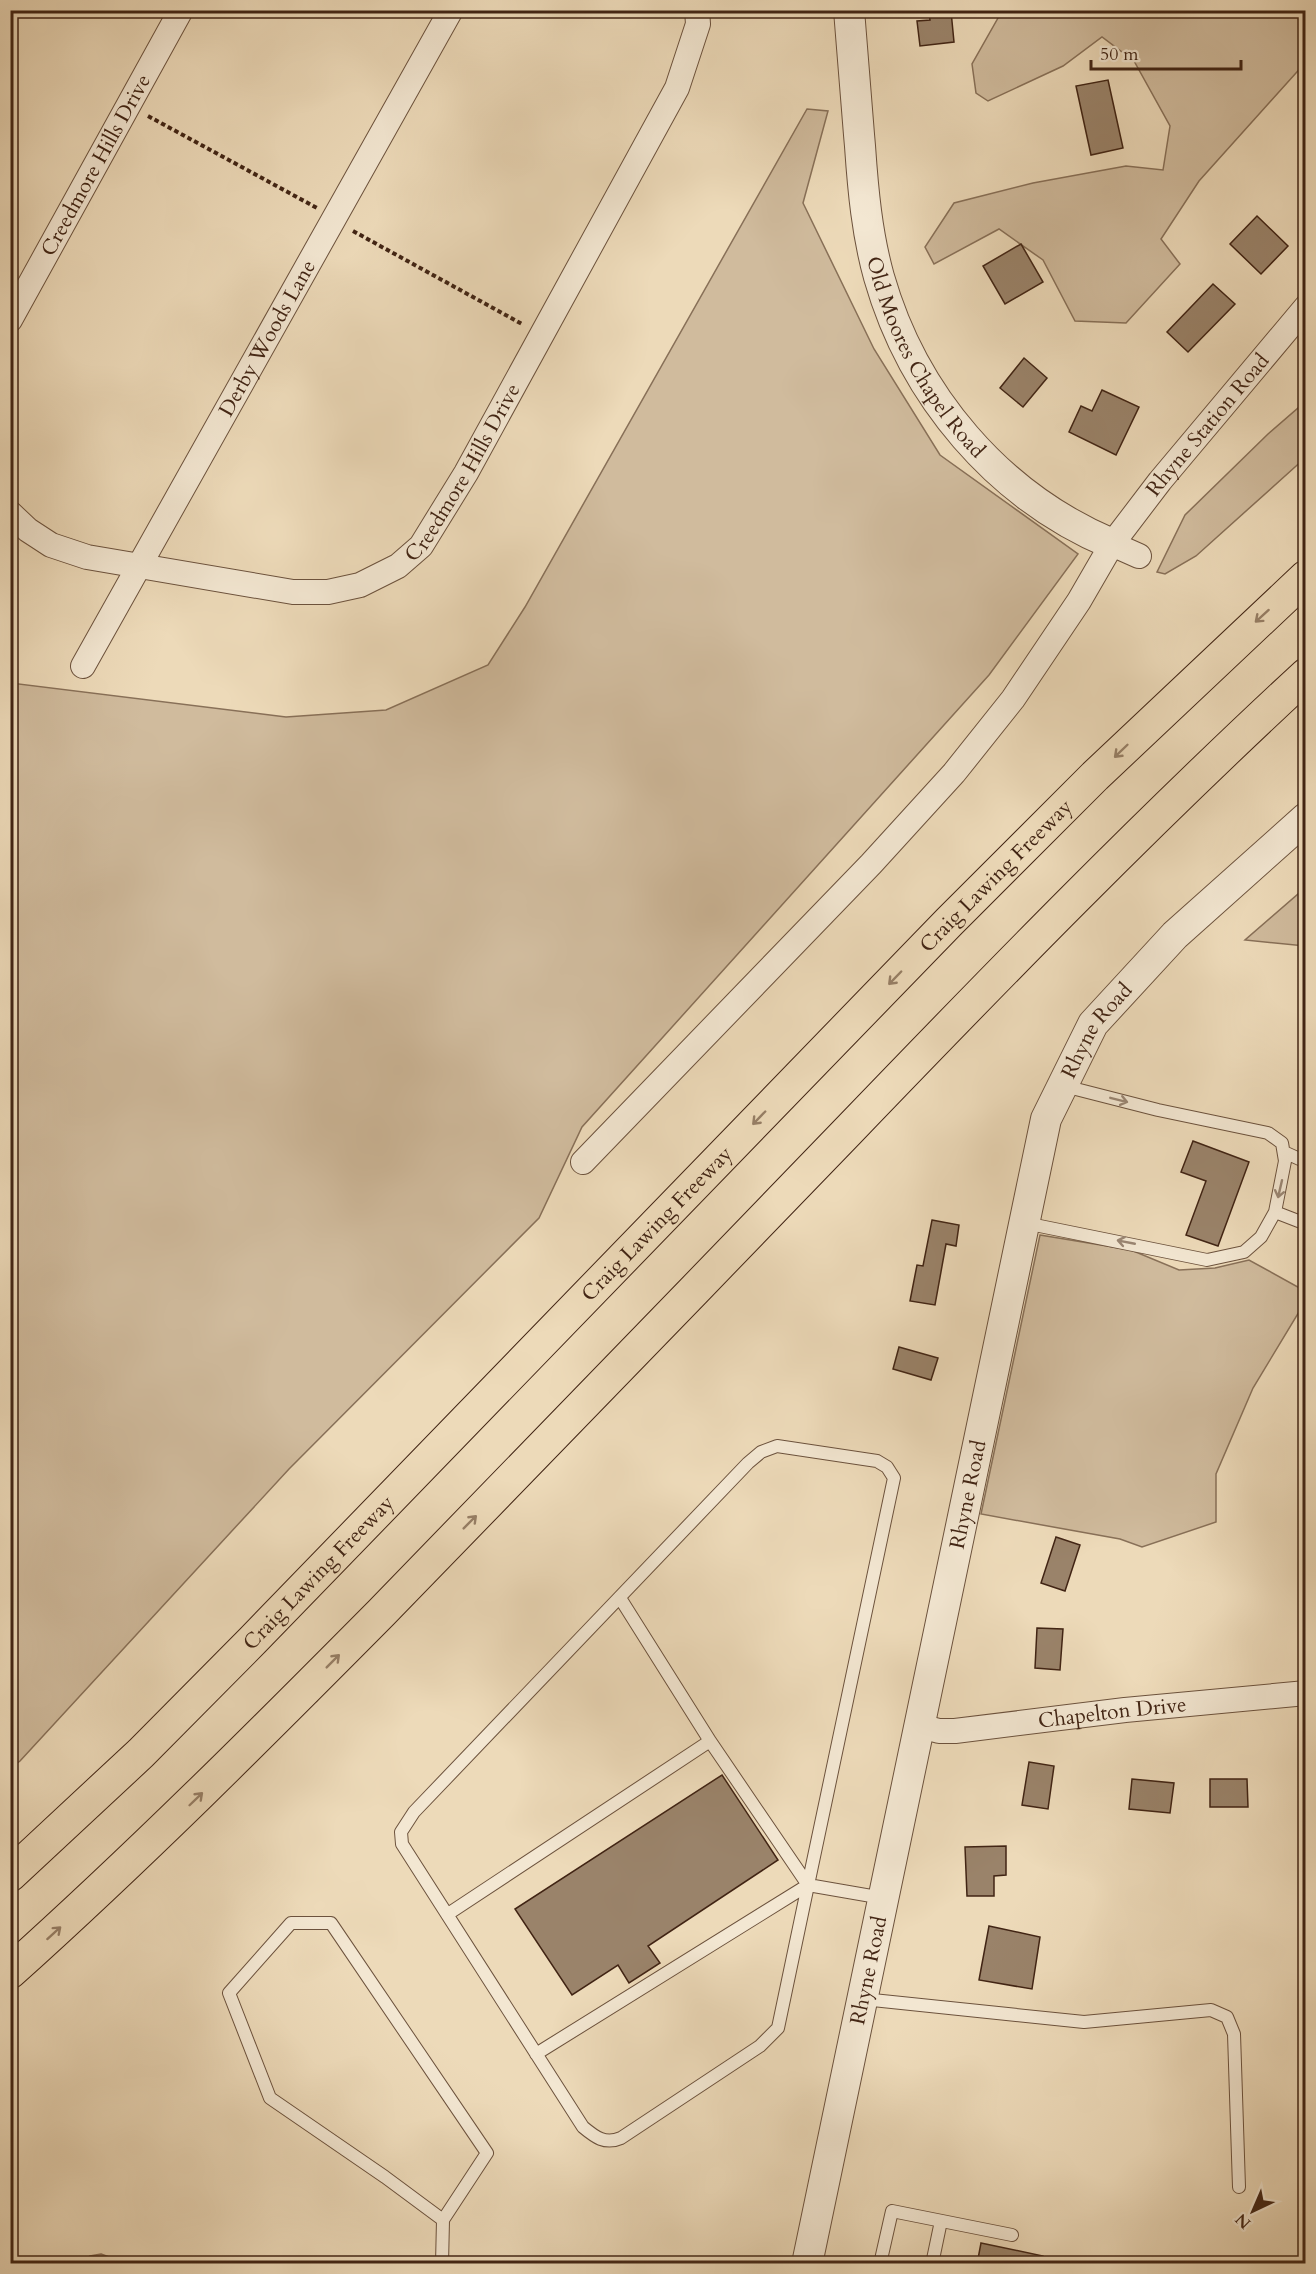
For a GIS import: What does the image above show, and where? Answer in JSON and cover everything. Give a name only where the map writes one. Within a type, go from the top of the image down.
[{"type":"highway","name":"Craig Lawing Freeway","points":[[10,1875],[141,1753],[253,1640],[949,922],[1095,776],[1305,576]]},
{"type":"highway","points":[[10,1972],[100,1891],[220,1776],[492,1500],[1008,965],[1158,815],[1305,675]]},
{"type":"street","name":"Creedmore Hills Drive","points":[[10,320],[180,10]]},
{"type":"street","name":"Derby Woods Lane","points":[[83,666],[142,565],[451,10]]},
{"type":"street","name":"Creedmore Hills Drive","points":[[10,513],[28,530],[51,545],[87,557],[293,592],[328,592],[360,585],[398,566],[421,546],[466,473],[677,88],[698,24],[697,10]]},
{"type":"street","name":"Old Moores Chapel Road","points":[[849,10],[869,233],[878,275],[891,314],[910,357],[949,418],[988,462],[1042,506],[1065,521],[1139,556]]},
{"type":"street","name":"Rhyne Station Road","points":[[583,1162],[871,864],[954,773],[1013,699],[1079,601],[1112,544],[1160,481],[1305,307]]},
{"type":"street","name":"Rhyne Road","points":[[807,2264],[1046,1119],[1093,1024],[1175,935],[1305,818]]},
{"type":"street","name":"Chapelton Drive","points":[[920,1726],[939,1731],[955,1731],[1125,1710],[1305,1693]]},
{"type":"lane","points":[[1025,1223],[1207,1260],[1244,1252],[1261,1237],[1275,1212],[1285,1161],[1282,1143],[1268,1133],[1158,1110],[1063,1086]]},
{"type":"lane","points":[[1284,1152],[1305,1162]]},
{"type":"lane","points":[[1275,1212],[1305,1224]]},
{"type":"lane","points":[[777,1446],[878,1461],[887,1467],[894,1478],[778,2028],[760,2046],[621,2138],[613,2141],[596,2139],[583,2127],[402,1844],[401,1832],[414,1812],[620,1598],[761,1452],[777,1446]]},
{"type":"lane","points":[[620,1598],[710,1741],[808,1885]]},
{"type":"lane","points":[[448,1914],[710,1741]]},
{"type":"lane","points":[[536,2054],[808,1885],[883,1898]]},
{"type":"lane","points":[[442,2264],[443,2220],[486,2153],[331,1923],[291,1923],[229,1993],[270,2098],[443,2220]]},
{"type":"lane","points":[[861,1999],[1084,2022],[1211,2010],[1227,2018],[1234,2034],[1239,2187]]},
{"type":"lane","points":[[880,2264],[892,2211],[1012,2235]]},
{"type":"lane","points":[[932,2264],[941,2221]]},
{"type":"path","points":[[148,116],[317,208]]},
{"type":"path","points":[[353,231],[522,324]]},
{"type":"shaded area","points":[[1002,11],[1305,11],[1305,63],[1199,181],[1161,239],[1180,264],[1126,323],[1075,321],[1043,260],[999,229],[934,264],[925,247],[954,203],[1033,183],[1126,166],[1163,170],[1170,126],[1134,61],[1102,37],[1063,66],[988,101],[976,93],[972,64]]},
{"type":"shaded area","points":[[807,109],[828,111],[803,203],[874,349],[940,455],[1078,554],[989,675],[582,1127],[539,1218],[289,1469],[20,1761],[11,1768],[11,683],[286,717],[386,710],[488,665],[525,607]]},
{"type":"shaded area","points":[[1305,402],[1305,458],[1196,556],[1165,574],[1157,572],[1185,515],[1268,434]]},
{"type":"shaded area","points":[[1305,888],[1305,946],[1245,940]]},
{"type":"shaded area","points":[[1040,1235],[1131,1250],[1179,1270],[1215,1268],[1249,1260],[1305,1291],[1305,1302],[1253,1388],[1216,1474],[1216,1522],[1142,1547],[1120,1539],[981,1514]]},
{"type":"shaded area","points":[[101,2254],[117,2263],[79,2263],[90,2256]]},
{"type":"building","points":[[951,11],[954,42],[920,46],[917,21],[930,20],[929,13]]},
{"type":"building","points":[[1108,80],[1123,148],[1091,155],[1076,86]]},
{"type":"building","points":[[1257,216],[1288,246],[1261,274],[1230,244]]},
{"type":"building","points":[[1021,244],[1043,282],[1005,304],[983,266]]},
{"type":"building","points":[[1213,284],[1235,304],[1188,352],[1167,332]]},
{"type":"building","points":[[1024,358],[1047,378],[1023,407],[1000,388]]},
{"type":"building","points":[[1102,390],[1139,407],[1116,455],[1069,432],[1081,406],[1092,411]]},
{"type":"building","points":[[1193,1141],[1249,1162],[1218,1246],[1186,1235],[1206,1181],[1181,1172]]},
{"type":"building","points":[[932,1220],[959,1225],[956,1246],[946,1244],[935,1305],[910,1301],[917,1265],[923,1266]]},
{"type":"building","points":[[899,1347],[938,1358],[931,1380],[893,1369]]},
{"type":"building","points":[[1056,1537],[1080,1545],[1065,1591],[1041,1583]]},
{"type":"building","points":[[1037,1628],[1063,1629],[1060,1670],[1035,1668]]},
{"type":"building","points":[[1029,1762],[1054,1766],[1048,1809],[1022,1805]]},
{"type":"building","points":[[722,1775],[778,1860],[648,1946],[660,1963],[629,1983],[618,1965],[572,1995],[515,1909]]},
{"type":"building","points":[[1132,1779],[1174,1783],[1170,1813],[1129,1809]]},
{"type":"building","points":[[1210,1779],[1247,1779],[1248,1807],[1210,1807]]},
{"type":"building","points":[[1006,1846],[1006,1875],[994,1876],[994,1896],[967,1896],[965,1847]]},
{"type":"building","points":[[989,1926],[1040,1937],[1032,1989],[979,1980]]},
{"type":"building","points":[[981,2243],[1043,2256],[1042,2264],[977,2264]]}]
